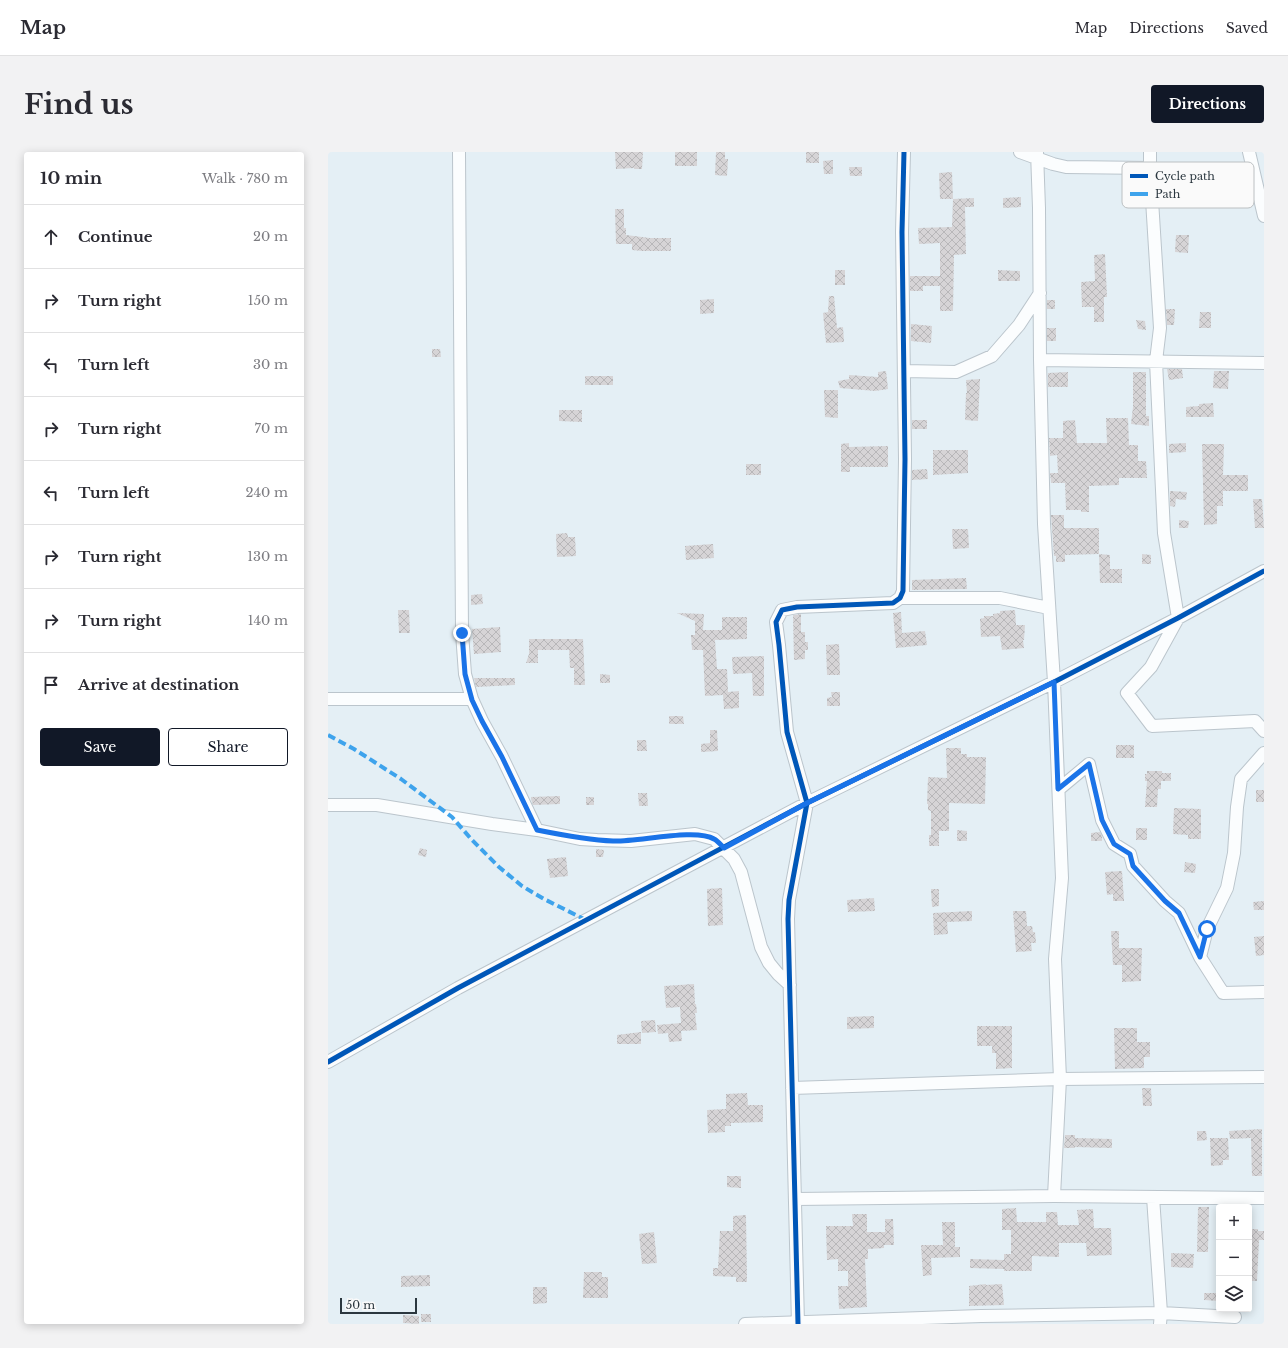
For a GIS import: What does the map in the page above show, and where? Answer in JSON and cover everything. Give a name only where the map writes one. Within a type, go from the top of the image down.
[{"type":"street","points":[[459,152],[462,633],[465,674],[472,700],[502,757],[537,830]]},
{"type":"street","points":[[798,1323],[789,900],[807,803],[787,732],[776,622],[782,610],[797,607],[893,603],[900,598],[903,591],[905,459],[902,232],[904,152]]},
{"type":"street","points":[[1020,152],[1037,155],[1053,164],[1066,167],[1122,168]]},
{"type":"street","points":[[1249,152],[1252,162]]},
{"type":"street","points":[[1037,155],[1044,524],[1054,682],[1062,878],[1055,959],[1060,1079],[1054,1196]]},
{"type":"street","points":[[1254,170],[1261,195],[1264,216]]},
{"type":"street","points":[[1152,208],[1160,328],[1156,361],[1164,533],[1178,618],[1151,667],[1127,693],[1152,726],[1255,721],[1264,731]]},
{"type":"street","points":[[904,371],[956,372],[992,356],[1019,325],[1040,293]]},
{"type":"street","points":[[1040,360],[1264,363]]},
{"type":"street","points":[[328,1062],[458,988],[807,803],[1054,682],[1178,618],[1264,571]]},
{"type":"street","points":[[900,598],[1000,598],[1049,608]]},
{"type":"street","points":[[328,699],[472,700]]},
{"type":"street","points":[[1200,957],[1207,929],[1227,888],[1234,853],[1237,806],[1241,779],[1264,753]]},
{"type":"street","points":[[1058,789],[1089,764],[1102,820],[1114,844],[1130,854],[1133,866],[1165,901],[1179,913],[1200,957],[1223,993],[1264,992]]},
{"type":"street","points":[[328,805],[376,805],[580,838],[631,841],[695,834],[714,839],[734,859],[741,872],[761,947],[769,963],[790,985]]},
{"type":"street","points":[[792,1088],[1060,1079],[1264,1077]]},
{"type":"street","points":[[795,1199],[1054,1196],[1153,1197],[1230,1202],[1264,1198]]},
{"type":"street","points":[[1153,1197],[1161,1318]]},
{"type":"street","points":[[745,1324],[981,1316],[1161,1318],[1235,1316]]},
{"type":"building","points":[[615,152],[643,152],[642,169],[616,169]]},
{"type":"building","points":[[675,152],[697,152],[697,166],[675,166]]},
{"type":"building","points":[[716,152],[725,152],[725,159],[728,159],[727,176],[715,175]]},
{"type":"building","points":[[806,152],[819,152],[819,163],[806,163]]},
{"type":"building","points":[[833,160],[833,174],[824,174],[823,161]]},
{"type":"building","points":[[849,167],[862,167],[862,176],[850,176]]},
{"type":"building","points":[[952,172],[953,199],[940,199],[939,173]]},
{"type":"building","points":[[1021,197],[1021,207],[1003,208],[1003,198]]},
{"type":"building","points":[[974,198],[974,207],[965,207],[966,254],[954,255],[953,311],[940,311],[940,286],[923,286],[923,291],[910,291],[910,276],[940,276],[940,243],[919,244],[918,228],[952,227],[953,199]]},
{"type":"building","points":[[615,209],[624,209],[624,228],[626,228],[626,235],[650,238],[671,238],[671,251],[632,250],[632,244],[616,244]]},
{"type":"building","points":[[1176,235],[1189,235],[1188,253],[1175,252]]},
{"type":"building","points":[[1105,254],[1107,297],[1104,297],[1104,322],[1094,322],[1094,307],[1082,307],[1081,282],[1095,281],[1094,255]]},
{"type":"building","points":[[835,270],[845,270],[845,285],[835,285]]},
{"type":"building","points":[[998,270],[1020,271],[1020,281],[998,281]]},
{"type":"building","points":[[829,296],[834,296],[837,328],[843,327],[844,342],[826,343],[823,313],[828,312]]},
{"type":"building","points":[[714,299],[714,313],[700,314],[700,300]]},
{"type":"building","points":[[1047,300],[1055,300],[1055,309],[1047,309]]},
{"type":"building","points":[[1166,309],[1175,309],[1174,325],[1167,325]]},
{"type":"building","points":[[1200,312],[1211,312],[1211,328],[1199,328]]},
{"type":"building","points":[[1136,320],[1145,321],[1146,330],[1138,329]]},
{"type":"building","points":[[911,324],[932,326],[931,343],[911,341]]},
{"type":"building","points":[[1047,328],[1056,328],[1056,341],[1047,341]]},
{"type":"building","points":[[432,349],[440,349],[441,357],[432,357]]},
{"type":"building","points":[[1167,369],[1182,369],[1183,378],[1169,380]]},
{"type":"building","points":[[886,371],[888,389],[875,391],[840,388],[838,381],[849,379],[849,375],[878,377],[878,372]]},
{"type":"building","points":[[1214,371],[1229,371],[1228,389],[1213,388]]},
{"type":"building","points":[[1068,372],[1068,387],[1048,387],[1048,373]]},
{"type":"building","points":[[1133,372],[1146,372],[1146,416],[1149,416],[1149,426],[1131,424],[1133,407]]},
{"type":"building","points":[[585,376],[613,376],[613,385],[585,385]]},
{"type":"building","points":[[980,379],[978,421],[965,420],[967,393],[966,380]]},
{"type":"building","points":[[824,390],[838,390],[838,418],[825,417]]},
{"type":"building","points":[[1213,403],[1214,417],[1186,417],[1186,407]]},
{"type":"building","points":[[559,410],[582,410],[582,422],[559,421]]},
{"type":"building","points":[[1106,418],[1128,418],[1129,445],[1138,445],[1138,461],[1146,461],[1147,478],[1119,478],[1119,485],[1089,486],[1089,512],[1081,512],[1081,510],[1066,510],[1065,483],[1051,483],[1050,473],[1058,473],[1057,455],[1050,456],[1049,438],[1063,438],[1063,421],[1075,420],[1077,443],[1107,443]]},
{"type":"building","points":[[912,420],[927,420],[927,429],[912,429]]},
{"type":"building","points":[[849,443],[849,447],[888,446],[888,467],[850,467],[850,472],[841,472],[841,444]]},
{"type":"building","points":[[1186,443],[1186,452],[1169,453],[1169,444]]},
{"type":"building","points":[[1202,444],[1224,444],[1223,475],[1248,475],[1248,491],[1223,491],[1223,506],[1217,506],[1217,524],[1204,525]]},
{"type":"building","points":[[933,450],[968,450],[968,473],[933,475]]},
{"type":"building","points":[[746,464],[761,464],[761,475],[746,475]]},
{"type":"building","points":[[927,469],[928,479],[912,480],[912,470]]},
{"type":"building","points":[[1170,491],[1187,492],[1186,500],[1176,499],[1175,507],[1170,506]]},
{"type":"building","points":[[1253,499],[1262,499],[1264,528],[1255,528]]},
{"type":"building","points":[[1051,515],[1064,515],[1064,528],[1099,528],[1099,554],[1065,555],[1065,562],[1056,562],[1056,556],[1054,556]]},
{"type":"building","points":[[1179,520],[1189,521],[1188,528],[1179,528]]},
{"type":"building","points":[[952,529],[968,529],[969,548],[953,549]]},
{"type":"building","points":[[567,533],[568,537],[575,537],[576,556],[557,557],[556,534]]},
{"type":"building","points":[[713,544],[714,558],[686,560],[685,546]]},
{"type":"building","points":[[1099,554],[1110,555],[1110,569],[1122,569],[1122,583],[1100,583]]},
{"type":"building","points":[[1142,554],[1151,555],[1151,564],[1142,564]]},
{"type":"building","points":[[966,578],[967,589],[912,590],[912,580]]},
{"type":"building","points":[[482,594],[483,604],[471,605],[471,595]]},
{"type":"building","points":[[398,610],[409,610],[410,633],[399,633]]},
{"type":"building","points":[[1015,610],[1016,625],[1025,625],[1023,640],[1024,648],[1002,650],[1000,636],[981,637],[980,619],[984,618],[984,616],[993,616],[993,614],[1000,613],[1000,611]]},
{"type":"building","points":[[901,612],[902,633],[925,631],[927,645],[896,648],[893,613]]},
{"type":"building","points":[[677,613],[704,614],[703,630],[722,630],[722,617],[747,617],[747,639],[715,640],[717,669],[727,669],[728,692],[739,691],[739,708],[724,709],[723,695],[705,696],[703,650],[692,650],[691,635],[695,635],[695,621]]},
{"type":"building","points":[[801,614],[801,632],[805,632],[805,642],[808,642],[808,650],[805,650],[805,659],[794,660],[793,615]]},
{"type":"building","points":[[500,627],[501,652],[474,654],[472,629]]},
{"type":"building","points":[[529,639],[583,639],[585,685],[574,685],[574,668],[570,668],[569,650],[538,650],[538,663],[526,663],[529,654]]},
{"type":"building","points":[[839,644],[840,675],[827,675],[826,645]]},
{"type":"building","points":[[764,656],[764,696],[753,696],[752,673],[733,674],[732,657]]},
{"type":"building","points":[[600,674],[610,675],[610,683],[600,683]]},
{"type":"building","points":[[474,678],[515,678],[515,685],[476,687]]},
{"type":"building","points":[[831,692],[840,692],[840,706],[827,706],[827,698],[832,697]]},
{"type":"building","points":[[669,716],[683,716],[684,724],[669,724]]},
{"type":"building","points":[[710,730],[717,730],[718,751],[701,752],[701,744],[710,743]]},
{"type":"building","points":[[637,740],[646,740],[647,751],[637,751]]},
{"type":"building","points":[[1116,745],[1134,745],[1134,758],[1116,758]]},
{"type":"building","points":[[946,748],[961,748],[961,754],[967,754],[967,757],[986,757],[985,804],[949,803],[949,831],[939,831],[939,846],[929,846],[929,835],[931,835],[931,811],[928,810],[927,804],[928,777],[947,778]]},
{"type":"building","points":[[1147,771],[1162,771],[1162,773],[1171,773],[1171,781],[1161,781],[1161,789],[1158,789],[1157,807],[1145,807],[1147,781],[1145,781],[1145,774],[1147,774]]},
{"type":"building","points":[[1256,790],[1264,790],[1264,802],[1256,802]]},
{"type":"building","points":[[638,793],[647,793],[648,806],[639,806]]},
{"type":"building","points":[[560,796],[560,804],[533,805],[531,799],[531,797]]},
{"type":"building","points":[[586,797],[594,797],[594,805],[586,805]]},
{"type":"building","points":[[1174,808],[1201,809],[1201,839],[1188,839],[1188,835],[1173,834]]},
{"type":"building","points":[[1136,828],[1147,828],[1147,840],[1136,840]]},
{"type":"building","points":[[957,830],[967,831],[967,841],[957,841]]},
{"type":"building","points":[[1100,832],[1102,841],[1091,841],[1091,833]]},
{"type":"building","points":[[420,848],[427,850],[426,857],[418,855]]},
{"type":"building","points":[[596,849],[604,850],[603,857],[596,857]]},
{"type":"building","points":[[566,857],[568,876],[550,878],[547,859]]},
{"type":"building","points":[[1185,862],[1196,864],[1195,873],[1184,872]]},
{"type":"building","points":[[1122,871],[1124,901],[1113,901],[1113,894],[1107,895],[1105,872]]},
{"type":"building","points":[[722,888],[723,925],[708,926],[707,889]]},
{"type":"building","points":[[931,889],[939,889],[939,906],[932,907]]},
{"type":"building","points":[[874,898],[875,911],[848,912],[847,900]]},
{"type":"building","points":[[1264,901],[1264,910],[1254,910],[1253,902]]},
{"type":"building","points":[[972,911],[972,921],[947,922],[948,934],[934,935],[933,913]]},
{"type":"building","points":[[1013,911],[1026,911],[1027,926],[1032,926],[1033,932],[1035,932],[1036,943],[1031,943],[1032,951],[1016,952]]},
{"type":"building","points":[[1111,931],[1119,931],[1119,948],[1142,948],[1141,981],[1122,982],[1122,965],[1113,965]]},
{"type":"building","points":[[1264,936],[1264,955],[1256,956],[1254,937]]},
{"type":"building","points":[[694,984],[697,1030],[681,1031],[682,1041],[669,1042],[668,1033],[658,1034],[657,1025],[681,1023],[680,1007],[666,1008],[664,986]]},
{"type":"building","points":[[874,1016],[874,1028],[847,1029],[847,1017]]},
{"type":"building","points":[[655,1020],[656,1032],[642,1033],[641,1021]]},
{"type":"building","points":[[977,1026],[1012,1026],[1012,1068],[996,1069],[996,1053],[992,1053],[992,1046],[977,1046]]},
{"type":"building","points":[[1114,1028],[1137,1028],[1137,1042],[1150,1042],[1150,1057],[1144,1057],[1144,1068],[1115,1069]]},
{"type":"building","points":[[641,1032],[641,1044],[617,1044],[617,1035]]},
{"type":"building","points":[[1142,1088],[1151,1088],[1152,1106],[1143,1106]]},
{"type":"building","points":[[747,1093],[748,1105],[763,1105],[763,1122],[731,1123],[731,1126],[725,1126],[725,1132],[708,1133],[707,1110],[726,1109],[726,1094]]},
{"type":"building","points":[[1262,1129],[1262,1176],[1252,1176],[1251,1138],[1230,1139],[1229,1131]]},
{"type":"building","points":[[1197,1131],[1206,1131],[1207,1140],[1197,1141]]},
{"type":"building","points":[[1065,1135],[1075,1135],[1075,1138],[1112,1139],[1112,1148],[1064,1148]]},
{"type":"building","points":[[1210,1138],[1228,1138],[1229,1160],[1223,1160],[1223,1165],[1211,1166]]},
{"type":"building","points":[[727,1176],[741,1176],[741,1188],[727,1187]]},
{"type":"building","points":[[1198,1207],[1209,1207],[1208,1252],[1197,1252]]},
{"type":"building","points":[[1016,1208],[1017,1222],[1046,1222],[1046,1212],[1057,1212],[1058,1225],[1079,1225],[1077,1210],[1093,1209],[1094,1228],[1111,1228],[1112,1255],[1087,1256],[1086,1243],[1059,1243],[1059,1257],[1032,1256],[1032,1271],[1004,1271],[1004,1269],[970,1268],[970,1259],[1004,1260],[1004,1254],[1011,1254],[1011,1230],[1002,1230],[1002,1209]]},
{"type":"building","points":[[852,1214],[867,1214],[867,1232],[885,1232],[885,1219],[893,1219],[894,1245],[884,1245],[884,1248],[868,1249],[868,1259],[865,1259],[867,1307],[839,1309],[838,1286],[848,1286],[848,1271],[838,1271],[838,1259],[827,1260],[826,1226],[853,1226]]},
{"type":"building","points":[[746,1215],[747,1282],[736,1282],[736,1277],[713,1276],[713,1268],[718,1268],[720,1231],[733,1231],[733,1216]]},
{"type":"building","points":[[942,1222],[955,1222],[955,1247],[960,1247],[960,1257],[931,1258],[932,1275],[923,1276],[921,1245],[943,1245]]},
{"type":"building","points":[[1252,1229],[1264,1231],[1264,1240],[1259,1240],[1257,1281],[1252,1281]]},
{"type":"building","points":[[654,1232],[657,1263],[642,1264],[639,1234]]},
{"type":"building","points":[[1171,1253],[1194,1254],[1193,1268],[1171,1267]]},
{"type":"building","points":[[584,1272],[602,1272],[602,1277],[608,1277],[608,1298],[583,1298]]},
{"type":"building","points":[[430,1275],[430,1286],[401,1287],[401,1276]]},
{"type":"building","points":[[1002,1284],[1004,1305],[969,1306],[969,1286]]},
{"type":"building","points":[[533,1287],[547,1287],[547,1303],[533,1304]]},
{"type":"building","points":[[1204,1293],[1216,1293],[1216,1301],[1204,1300]]},
{"type":"building","points":[[421,1314],[431,1314],[431,1322],[421,1322]]},
{"type":"building","points":[[403,1315],[419,1316],[419,1324],[403,1323]]},
{"type":"marked path","points":[[328,735],[354,749],[401,779],[452,817],[499,867],[522,886],[586,920]]},
{"type":"cycle path","points":[[798,1324],[788,919],[789,900],[807,803],[787,732],[776,622],[782,610],[797,607],[893,603],[900,598],[903,591],[905,459],[902,232],[904,152]]},
{"type":"cycle path","points":[[328,1062],[458,988],[807,803],[1054,682],[1178,618],[1264,571]]},
{"type":"route","points":[[462,633],[465,674],[472,700],[502,757],[537,830],[596,840],[631,841],[695,834],[714,839],[724,848],[807,803],[1054,682],[1058,789],[1089,764],[1102,820],[1114,844],[1130,854],[1133,866],[1165,901],[1179,913],[1200,957],[1207,929]]}]
